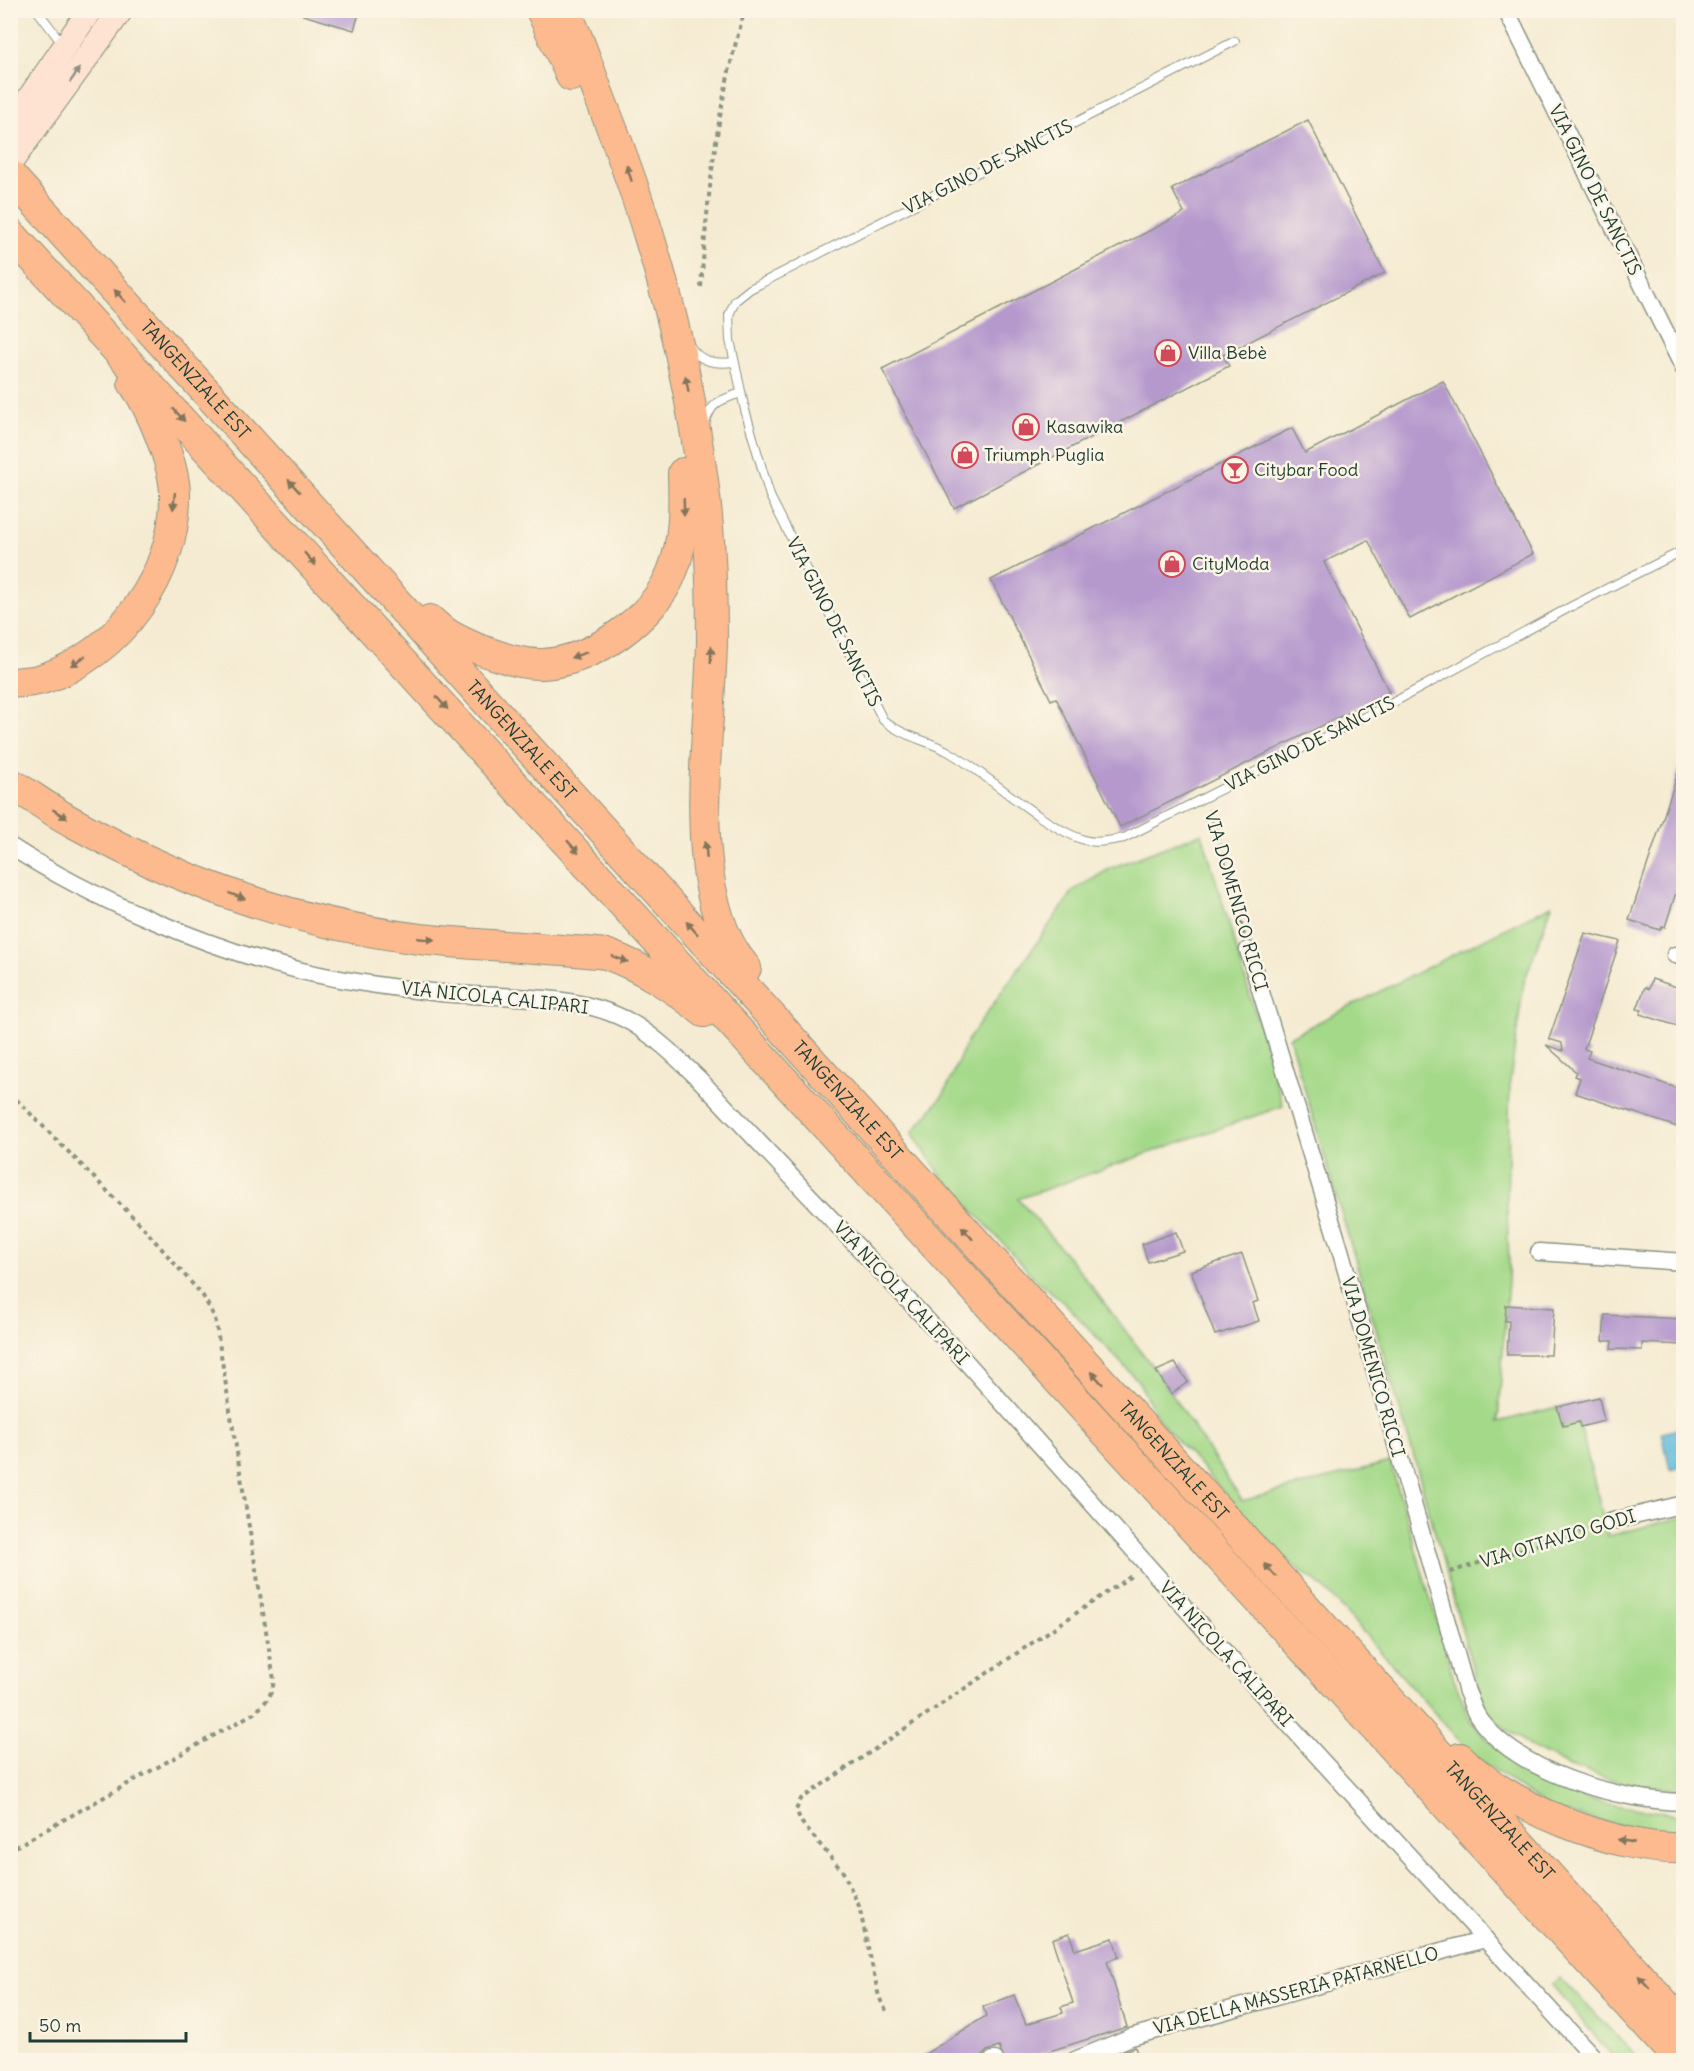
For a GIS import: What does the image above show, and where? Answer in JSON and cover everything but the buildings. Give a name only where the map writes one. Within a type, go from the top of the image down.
[{"type":"highway","points":[[340,537],[369,554],[435,625],[464,643],[507,659],[543,664],[577,657],[611,642],[646,611],[672,573],[685,525],[683,469],[660,348],[626,225],[580,94],[541,10]]},
{"type":"highway","points":[[565,10],[623,155],[662,280],[687,384],[704,483],[712,639],[705,846],[717,914],[727,939],[742,964],[880,1123],[885,1143]]},
{"type":"highway","name":"TANGENZIALE EST","points":[[10,175],[340,537],[1683,2025]]},
{"type":"highway","name":"TANGENZIALE EST","points":[[10,233],[1679,2061]]},
{"type":"highway","points":[[10,247],[143,396],[160,433],[175,492],[169,544],[150,587],[119,633],[73,665],[42,680],[10,683]]},
{"type":"highway","points":[[10,783],[76,824],[106,839],[179,874],[259,904],[350,927],[397,935],[606,954],[632,964],[665,981],[717,1023],[841,1154],[869,1172]]},
{"type":"highway","points":[[1309,1613],[1338,1628],[1469,1768],[1496,1785],[1535,1809],[1583,1829],[1642,1845],[1683,1848]]},
{"type":"main road","points":[[10,163],[64,46],[90,10]]},
{"type":"main road","points":[[10,126],[33,114],[121,10]]},
{"type":"street","name":"VIA GINO DE SANCTIS","points":[[1506,10],[1679,346],[1683,369]]},
{"type":"street","name":"VIA NICOLA CALIPARI","points":[[10,846],[77,884],[150,919],[300,970],[387,986],[569,1003],[603,1011],[631,1022],[663,1044],[706,1086],[959,1354],[1596,2061]]},
{"type":"street","name":"VIA DOMENICO RICCI","points":[[1248,950],[1339,1246],[1467,1692],[1478,1717],[1504,1743],[1537,1764],[1572,1780],[1616,1794],[1683,1802]]},
{"type":"street","points":[[1539,1252],[1683,1262]]},
{"type":"street","name":"VIA OTTAVIO GODI","points":[[1609,1522],[1683,1504]]},
{"type":"street","name":"VIA DELLA MASSERIA PATARNELLO","points":[[1075,2061],[1131,2037],[1485,1939]]},
{"type":"lane","points":[[37,10],[64,46]]},
{"type":"lane","name":"VIA GINO DE SANCTIS","points":[[1235,41],[750,289],[735,301],[729,315],[730,340],[741,393],[770,496],[883,720],[903,735],[946,750],[1061,829],[1086,841],[1106,842],[1124,838],[1394,702],[1574,605],[1683,550]]},
{"type":"lane","points":[[662,280],[675,295],[687,341],[694,352],[706,361],[718,364],[734,362]]},
{"type":"lane","points":[[704,483],[709,469],[705,439],[710,408],[725,398],[741,393]]},
{"type":"path","points":[[701,287],[709,179],[717,123],[745,10]]},
{"type":"path","name":"VIA DOMENICO RICCI","points":[[1206,797],[1248,950]]},
{"type":"path","points":[[10,1093],[140,1224],[203,1296],[215,1318],[274,1680],[272,1691],[265,1704],[254,1713],[10,1850]]},
{"type":"path","name":"VIA OTTAVIO GODI","points":[[1434,1577],[1609,1522]]},
{"type":"path","points":[[886,2011],[879,1996],[859,1906],[843,1872],[802,1823],[795,1810],[801,1799],[1147,1565]]},
{"type":"green space","points":[[1202,833],[1283,1106],[1018,1199],[1076,1266],[1156,1371],[1242,1501],[1390,1462],[1453,1676],[1470,1719],[1484,1736],[1517,1765],[1553,1787],[1603,1803],[1683,1816],[1683,1835],[1668,1836],[1552,1810],[1470,1753],[1326,1590],[1278,1553],[1159,1420],[1138,1381],[1064,1302],[1036,1280],[940,1174],[912,1133],[944,1094],[967,1041],[1074,890],[1111,868]]},
{"type":"green space","points":[[1552,905],[1524,982],[1510,1080],[1507,1206],[1509,1265],[1498,1422],[1557,1407],[1563,1426],[1579,1422],[1608,1536],[1683,1517],[1683,1790],[1622,1783],[1569,1766],[1530,1746],[1492,1719],[1482,1702],[1414,1457],[1289,1037]]},
{"type":"green space","points":[[1560,1978],[1640,2060],[1615,2060],[1552,1985]]},
{"type":"water","points":[[1682,1428],[1683,1467],[1670,1470],[1662,1433]]},
{"type":"place","name":"Villa Bebè","points":[[1168,353]]},
{"type":"place","name":"Kasawika","points":[[1026,427]]},
{"type":"place","name":"Triumph Puglia","points":[[965,455]]},
{"type":"place","name":"Citybar Food","points":[[1235,470]]},
{"type":"place","name":"CityModa","points":[[1172,564]]}]
